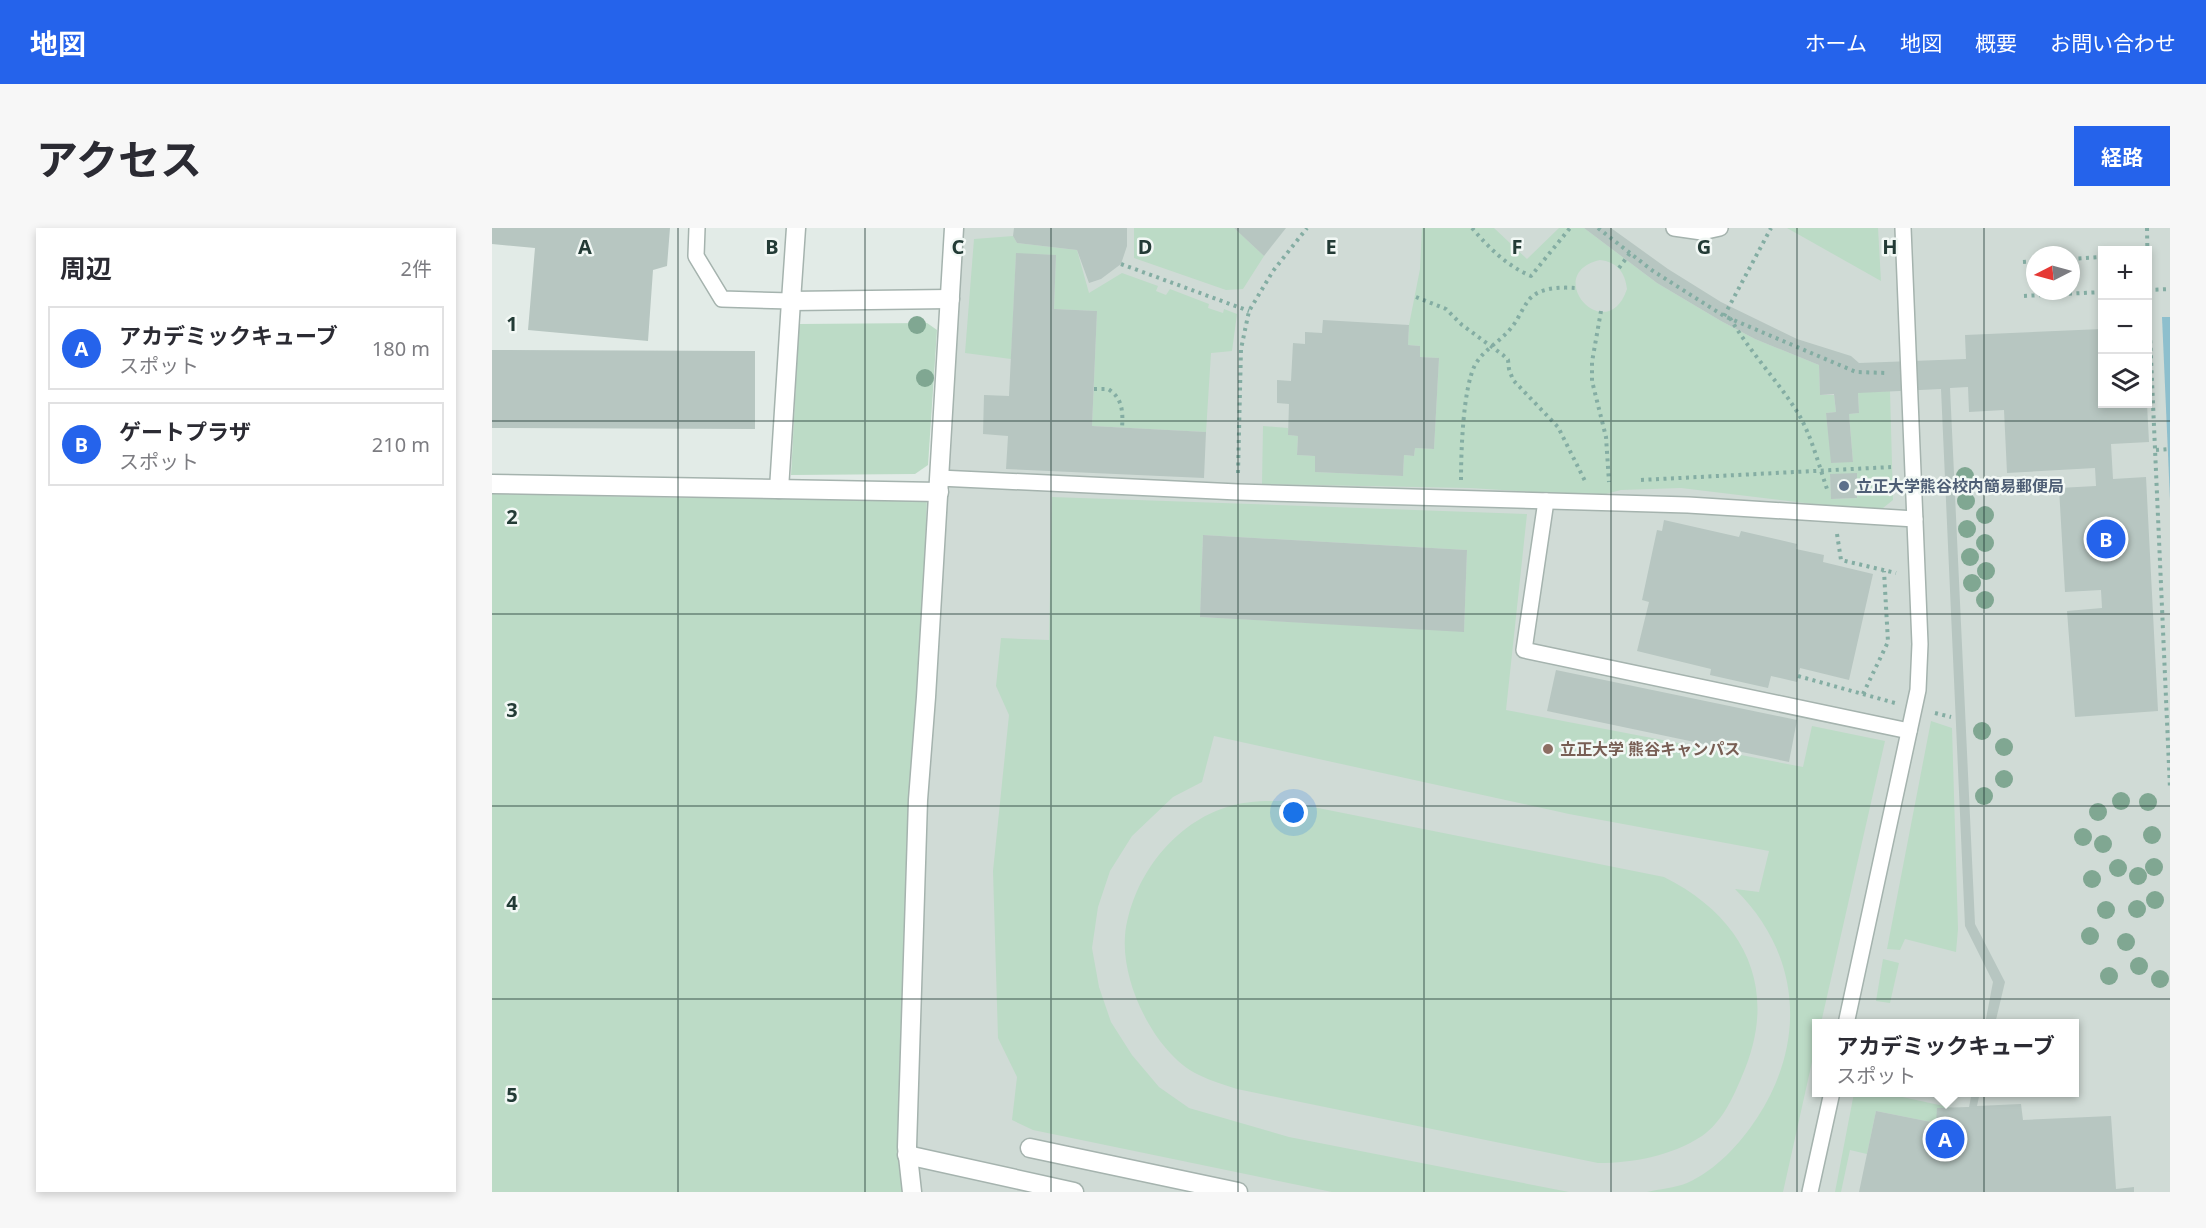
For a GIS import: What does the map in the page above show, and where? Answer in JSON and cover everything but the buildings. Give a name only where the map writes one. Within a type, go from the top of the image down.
[{"type":"street","points":[[779,489],[796,228]]},
{"type":"street","points":[[912,1192],[907,1155],[918,800],[954,228]]},
{"type":"street","points":[[791,301],[950,299]]},
{"type":"street","points":[[492,484],[779,489],[939,485]]},
{"type":"street","points":[[1030,1149],[1238,1192]]},
{"type":"street","points":[[907,1155],[963,1173],[1028,1187],[1074,1192]]},
{"type":"lane","points":[[697,228],[696,256],[722,299],[791,301]]},
{"type":"lane","points":[[1674,228],[1702,232],[1720,228]]},
{"type":"lane","points":[[1847,1019],[1918,690],[1920,644],[1904,228]]},
{"type":"lane","points":[[939,485],[1689,505],[1916,519]]},
{"type":"lane","points":[[1546,501],[1524,650],[1909,731]]},
{"type":"lane","points":[[1810,1192],[1831,1097]]},
{"type":"path","points":[[1238,492],[1241,349],[1249,311],[1273,271],[1307,228]]},
{"type":"path","points":[[1472,228],[1491,250],[1531,276],[1570,228]]},
{"type":"path","points":[[1598,228],[1653,271],[1724,316],[1856,372],[1909,373]]},
{"type":"path","points":[[1724,316],[1771,228]]},
{"type":"path","points":[[2147,228],[2148,246]]},
{"type":"path","points":[[1618,268],[1630,253]]},
{"type":"path","points":[[2080,258],[2098,257]]},
{"type":"path","points":[[1121,264],[1249,311]]},
{"type":"path","points":[[1461,498],[1467,394],[1475,365],[1491,346],[1511,329],[1529,300],[1538,293],[1562,287],[1576,288]]},
{"type":"path","points":[[2152,290],[2170,289]]},
{"type":"path","points":[[2024,296],[2098,292]]},
{"type":"path","points":[[1416,297],[1446,309],[1508,360],[1514,380],[1558,427],[1582,475],[1591,502]]},
{"type":"path","points":[[2148,300],[2170,789]]},
{"type":"path","points":[[1601,311],[1592,362],[1592,381],[1606,437],[1609,487],[1618,484]]},
{"type":"path","points":[[1730,318],[1745,343],[1799,415],[1821,471]]},
{"type":"path","points":[[1094,389],[1108,389],[1119,399],[1122,407],[1122,428]]},
{"type":"path","points":[[2156,450],[2170,449]]},
{"type":"path","points":[[1636,481],[1913,467]]},
{"type":"path","points":[[1863,694],[1888,642],[1884,571]]},
{"type":"path","points":[[1798,676],[1951,717]]},
{"type":"shaded area","name":"立正大学 熊谷キャンパス","points":[[963,228],[2170,228],[2170,1192],[916,1192],[911,1147],[931,697]]},
{"type":"green space","points":[[1134,228],[1234,228],[1264,256],[1243,289],[1226,290],[1134,258]]},
{"type":"green space","points":[[1422,228],[1494,228],[1527,259],[1559,228],[1584,228],[1657,283],[1721,321],[1755,339],[1819,365],[1820,395],[1834,395],[1836,412],[1826,413],[1832,463],[1853,461],[1849,414],[1859,413],[1858,392],[1890,391],[1893,500],[1878,512],[1681,488],[1621,490],[1598,496],[1470,488],[1262,484],[1263,426],[1288,428],[1288,435],[1298,436],[1297,455],[1315,456],[1315,472],[1403,476],[1404,455],[1414,456],[1415,448],[1434,449],[1439,358],[1420,357],[1420,346],[1408,345],[1409,325],[1420,269]],"holes":[[[1600,260],[1611,263],[1619,269],[1627,289],[1618,306],[1606,312],[1594,310],[1584,302],[1577,291],[1576,279],[1583,268]],[[1856,474],[1857,498],[1831,499],[1830,475]]]},
{"type":"green space","points":[[1787,228],[1878,228],[1881,281]]},
{"type":"green space","points":[[1013,236],[1017,243],[1077,250],[1089,293],[1122,273],[1158,286],[1156,291],[1166,295],[1170,289],[1209,304],[1208,308],[1223,313],[1224,309],[1237,314],[1232,351],[1211,353],[1206,432],[1092,426],[1097,311],[1054,309],[1056,255],[1016,254],[1011,359],[965,353],[974,239]]},
{"type":"green space","points":[[927,323],[937,330],[928,465],[915,474],[791,475],[799,324]]},
{"type":"green space","points":[[492,494],[700,498],[927,497],[903,1192],[492,1192]]},
{"type":"green space","points":[[1052,497],[1527,514],[1506,710],[1803,767],[1812,726],[1885,741],[1822,1019],[1812,1019],[1812,1062],[1783,1192],[1647,1192],[1687,1183],[1717,1164],[1743,1137],[1757,1118],[1773,1089],[1784,1059],[1789,1029],[1790,999],[1784,970],[1773,942],[1757,914],[1735,889],[1759,892],[1769,851],[1569,814],[1214,736],[1202,782],[1173,797],[1132,836],[1110,871],[1098,907],[1092,948],[1099,987],[1111,1022],[1132,1055],[1159,1087],[1189,1108],[1289,1137],[1569,1192],[1332,1192],[1033,1130],[1012,1120],[1017,1077],[998,1038],[993,871],[1009,715],[996,686],[1001,638],[1049,640]],"holes":[[[1203,535],[1467,550],[1464,631],[1200,617]]]},
{"type":"green space","points":[[1931,721],[1952,728],[1958,929],[1956,952],[1905,939],[1900,950],[1887,949]]},
{"type":"green space","points":[[1283,801],[1664,877],[1692,894],[1716,913],[1735,935],[1748,960],[1756,986],[1757,1014],[1753,1044],[1739,1084],[1721,1117],[1702,1136],[1678,1149],[1639,1160],[1598,1163],[1237,1089],[1190,1070],[1174,1057],[1154,1032],[1132,987],[1125,956],[1125,936],[1129,915],[1145,876],[1157,858],[1187,828],[1205,816],[1238,804]]},
{"type":"green space","points":[[1883,959],[1899,963],[1890,1003],[1876,1001]]},
{"type":"green space","points":[[1853,1097],[1902,1097],[1953,1108],[1936,1123],[1876,1111],[1867,1154],[1850,1150],[1841,1192],[1835,1192]]},
{"type":"water","points":[[2162,317],[2170,317],[2170,500]]},
{"type":"place","name":"立正大学熊谷校内簡易郵便局","points":[[1844,486]]},
{"type":"place","name":"ゲートプラザ","points":[[2106,539]]},
{"type":"place","name":"立正大学 熊谷キャンパス","points":[[1548,749]]},
{"type":"place","name":"アカデミックキューブ","points":[[1945,1139]]}]
